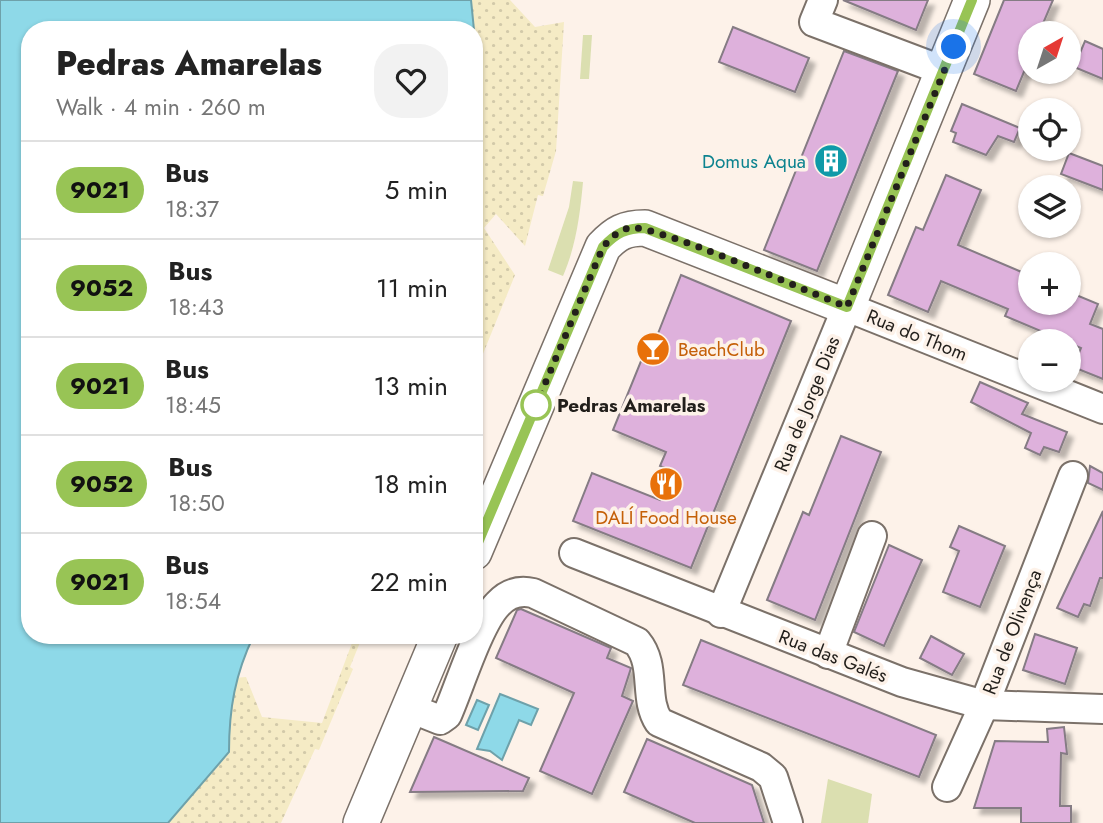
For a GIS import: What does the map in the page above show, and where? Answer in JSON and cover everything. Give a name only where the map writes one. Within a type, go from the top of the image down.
[{"type":"main road","name":"Rua de Jorge Dias","points":[[847,307],[972,0]]},
{"type":"main road","name":"Rua do Thom","points":[[483,531],[598,257],[613,236],[628,228],[645,228],[847,307]]},
{"type":"main road","points":[[361,823],[436,644]]},
{"type":"street","points":[[823,0],[814,22],[944,71]]},
{"type":"street","name":"Rua do Thom","points":[[847,307],[1103,409]]},
{"type":"street","name":"Rua de Jorge Dias","points":[[721,613],[847,307]]},
{"type":"street","name":"Rua de Olivença","points":[[947,787],[984,705],[1073,476]]},
{"type":"street","points":[[828,654],[872,536]]},
{"type":"street","name":"Rua das Galés","points":[[574,553],[902,682],[984,705],[1103,709]]},
{"type":"street","points":[[483,629],[489,615],[509,595],[522,591],[533,593],[637,642],[646,653],[652,712],[659,722],[761,767],[773,777],[788,823]]},
{"type":"street","points":[[410,708],[440,720],[447,715],[477,644]]},
{"type":"green space","points":[[583,35],[592,35],[589,79],[580,79]]},
{"type":"green space","points":[[573,181],[583,182],[582,194],[574,242],[563,276],[548,270],[569,207]]},
{"type":"green space","points":[[828,779],[872,794],[868,823],[821,823]]},
{"type":"sand","points":[[428,0],[510,0],[535,27],[564,22],[556,151],[543,196],[538,195],[525,246],[496,214],[484,228],[515,275],[483,354],[483,21],[420,21]]},
{"type":"sand","points":[[352,644],[359,644],[350,667],[353,669],[319,750],[315,749],[281,823],[93,823],[158,684],[246,677],[262,717],[322,723]]},
{"type":"water","points":[[0,0],[471,0],[473,21],[21,21],[21,644],[250,644],[234,692],[229,752],[168,823],[0,823]]},
{"type":"water","points":[[500,694],[538,709],[531,725],[519,720],[502,760],[490,751],[477,749]]},
{"type":"water","points":[[477,700],[489,705],[478,730],[466,725]]},
{"type":"building","points":[[843,0],[928,0],[916,30]]},
{"type":"building","points":[[1004,0],[1053,0],[1044,21],[1018,21],[1019,84],[1016,91],[974,74]]},
{"type":"building","points":[[733,27],[809,58],[795,92],[719,62]]},
{"type":"building","points":[[1085,41],[1103,49],[1103,79],[1082,70],[1082,48]]},
{"type":"building","name":"Domus Aqua","points":[[844,51],[898,71],[817,271],[764,250]]},
{"type":"building","points":[[962,104],[1018,127],[1014,142],[998,136],[986,155],[953,142],[956,133],[951,131]]},
{"type":"building","points":[[1081,158],[1103,166],[1103,190],[1081,182],[1081,175],[1061,174],[1066,161],[1081,161]]},
{"type":"building","points":[[946,175],[981,190],[958,245],[1018,270],[1018,315],[1081,315],[1081,297],[1098,304],[1090,324],[1103,329],[1103,379],[1081,370],[1081,329],[1036,329],[1005,316],[1008,309],[941,281],[928,312],[888,295],[916,227],[923,230]]},
{"type":"building","points":[[681,275],[791,321],[691,568],[573,521],[592,473],[660,500],[667,485],[673,471],[660,466],[666,452],[613,430],[652,334],[657,336]]},
{"type":"building","points":[[980,382],[1028,403],[1022,414],[1067,432],[1059,452],[1044,447],[1040,455],[1025,448],[1031,433],[971,402]]},
{"type":"building","points":[[841,436],[881,452],[815,620],[767,600],[803,512],[809,515]]},
{"type":"building","points":[[1090,466],[1103,473],[1103,490],[1088,483]]},
{"type":"building","points":[[1103,511],[1103,578],[1100,578],[1090,606],[1084,604],[1078,617],[1057,608]]},
{"type":"building","points":[[959,526],[1005,546],[980,607],[943,592],[959,551],[950,547]]},
{"type":"building","points":[[889,545],[922,560],[884,646],[854,632]]},
{"type":"building","points":[[521,609],[611,648],[607,658],[631,668],[622,696],[633,701],[592,794],[540,771],[574,693],[496,658],[517,610]]},
{"type":"building","points":[[1035,634],[1077,648],[1065,684],[1023,670]]},
{"type":"building","points":[[931,636],[964,654],[952,675],[920,658]]},
{"type":"building","points":[[701,640],[936,735],[919,777],[683,685]]},
{"type":"building","points":[[1064,727],[1067,754],[1061,753],[1060,806],[1071,806],[1071,823],[1021,823],[1021,808],[974,808],[995,741],[1048,742],[1047,729]]},
{"type":"building","points":[[434,737],[529,778],[523,791],[410,792]]},
{"type":"building","points":[[647,739],[752,785],[764,823],[695,823],[624,792]]},
{"type":"bus line","name":"9021","points":[[483,531],[603,247],[613,236],[628,228],[645,228],[847,307],[972,0]]},
{"type":"place","name":"Domus Aqua","points":[[831,161]]},
{"type":"place","name":"BeachClub","points":[[653,349]]},
{"type":"place","name":"Pedras Amarelas","points":[[536,405]]},
{"type":"place","name":"DALÍ Food House","points":[[666,484]]},
{"type":"route","points":[[536,405],[535,407],[603,247],[613,236],[628,228],[645,228],[847,307],[954,47]]}]
